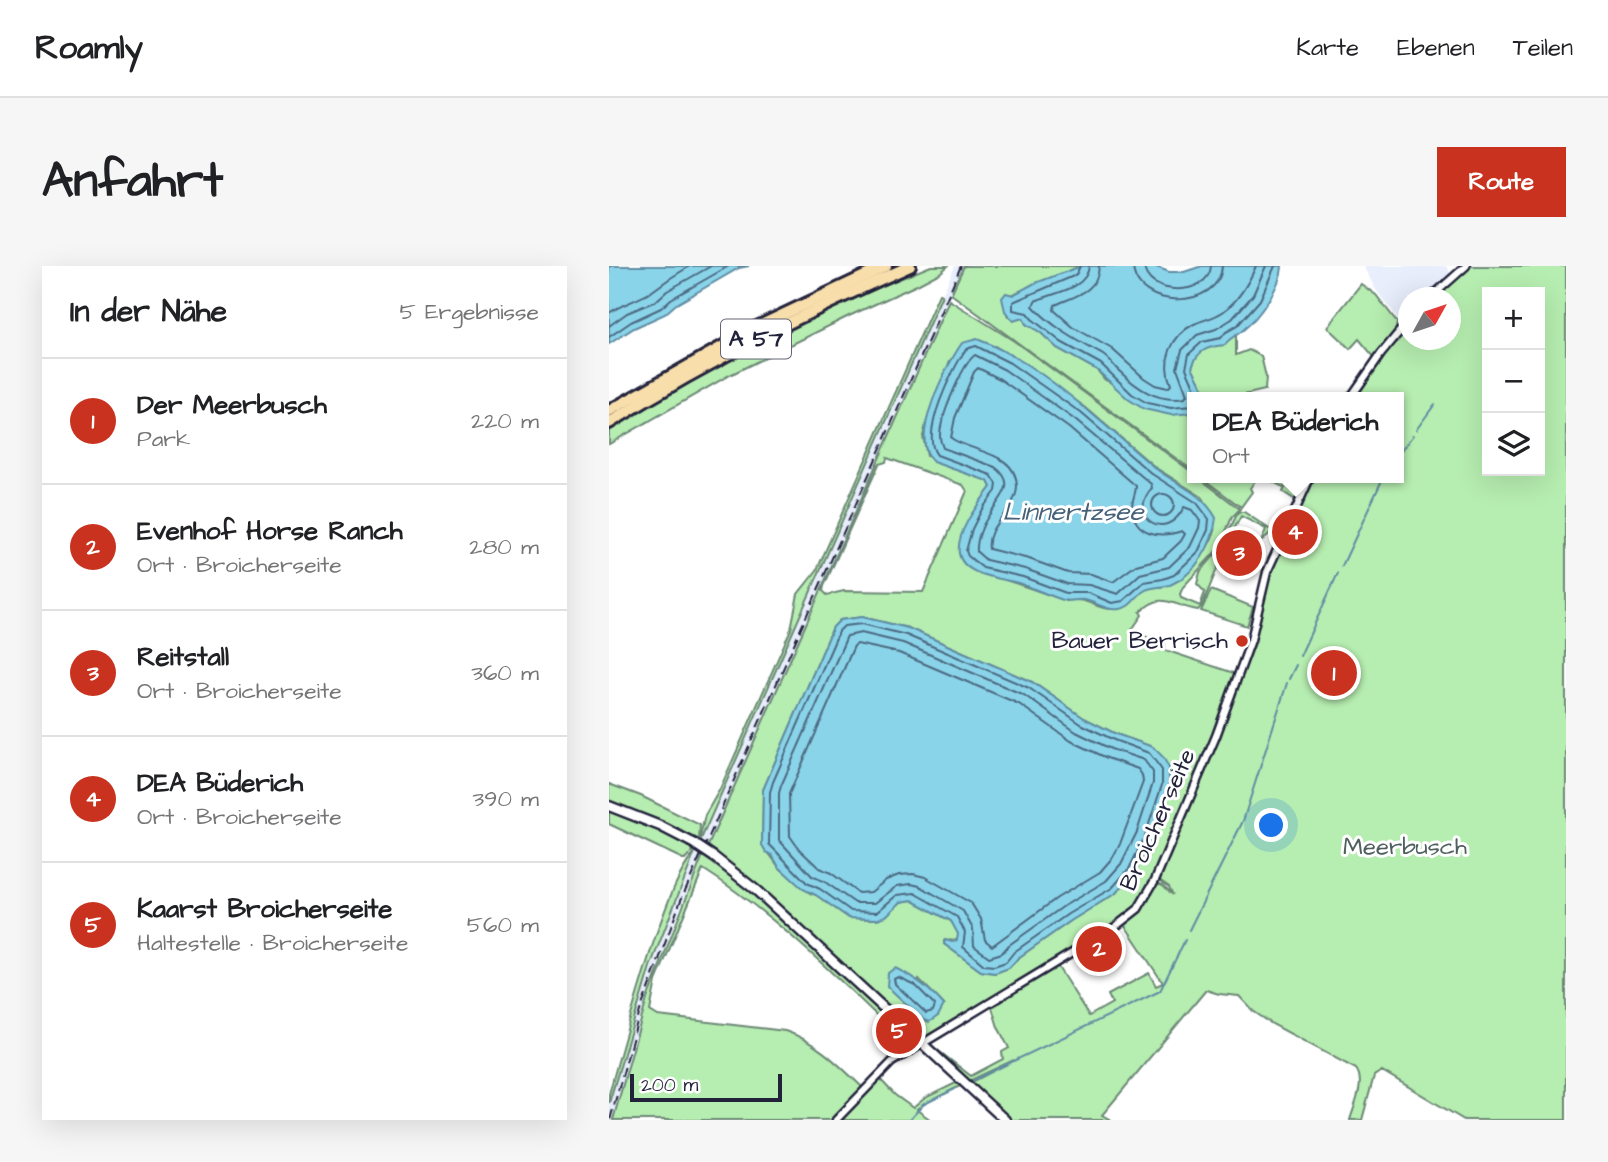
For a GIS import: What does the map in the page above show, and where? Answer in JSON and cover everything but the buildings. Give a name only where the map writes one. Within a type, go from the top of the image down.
[{"type":"highway","name":"A 57","points":[[609,411],[757,327],[886,266]]},
{"type":"highway","name":"A 57","points":[[609,423],[762,336],[910,266]]},
{"type":"main road","points":[[609,806],[660,826],[693,843],[757,891],[1005,1120]]},
{"type":"street","points":[[1442,287],[1466,266]]},
{"type":"street","points":[[1354,392],[1398,333]]},
{"type":"street","name":"Broicherseite","points":[[836,1120],[892,1062],[1124,922],[1144,902],[1156,880],[1216,736],[1251,640],[1267,572],[1308,483]]},
{"type":"shaded area","points":[[955,266],[964,266],[681,906],[647,999],[613,1120],[609,1120],[609,1103],[632,1022],[674,903]]},
{"type":"shaded area","points":[[1363,266],[1446,266],[1453,277],[1441,287],[1398,287],[1398,319],[1376,290]]},
{"type":"green space","points":[[931,266],[948,266],[919,284],[728,376],[609,444],[609,431],[726,362],[848,301]]},
{"type":"green space","points":[[964,266],[1082,266],[1003,298],[1008,317],[1023,318],[1026,324],[1040,332],[1057,348],[1097,370],[1105,380],[1187,410],[1187,466],[951,294]]},
{"type":"green space","name":"Meerbusch","points":[[1467,266],[1566,266],[1566,1120],[1464,1120],[1382,1071],[1374,1076],[1362,1120],[1350,1120],[1360,1087],[1356,1069],[1272,1024],[1253,1011],[1239,996],[1206,990],[1102,1115],[1111,1120],[1010,1120],[972,1082],[1014,1060],[969,1081],[935,1048],[971,1076],[1003,1059],[1002,1052],[1009,1048],[998,1027],[991,1004],[1056,964],[1089,1016],[1112,1003],[1108,995],[1149,973],[1156,986],[1163,983],[1124,924],[1145,904],[1157,883],[1173,895],[1169,887],[1158,879],[1218,739],[1256,633],[1268,576],[1310,483],[1404,483],[1404,392],[1358,392],[1398,336],[1398,350],[1461,350],[1461,287],[1443,287]]},
{"type":"green space","points":[[1361,284],[1376,295],[1397,322],[1396,329],[1374,357],[1359,339],[1350,349],[1327,327]]},
{"type":"green space","points":[[939,294],[942,295],[698,846],[705,815],[720,789],[791,629],[798,594],[817,570]]},
{"type":"green space","points":[[949,300],[1014,341],[1187,468],[1187,483],[1206,483],[1240,509],[1232,517],[1219,548],[1183,587],[1181,598],[1200,606],[1205,592],[1197,584],[1200,572],[1221,548],[1238,512],[1244,512],[1272,531],[1261,542],[1266,529],[1241,516],[1202,606],[1198,610],[1168,601],[1155,602],[1140,612],[1142,615],[1131,631],[1165,644],[1165,650],[1237,674],[1214,737],[1149,889],[1130,914],[928,1037],[920,1035],[760,888],[708,846]],"holes":[[[995,346],[1085,407],[1156,468],[1202,497],[1215,531],[1196,564],[1182,578],[1165,586],[1144,590],[1119,609],[1107,609],[1080,600],[1067,601],[1006,580],[959,552],[965,527],[991,487],[988,481],[948,467],[927,456],[923,436],[930,410],[951,359]],[[887,458],[963,485],[967,491],[923,592],[844,591],[827,595],[823,591],[824,586],[879,464],[886,462]],[[862,617],[908,628],[1032,682],[1084,718],[1116,734],[1153,747],[1169,786],[1144,856],[1134,873],[1116,893],[1072,920],[1018,958],[1009,968],[995,973],[981,971],[944,944],[944,941],[957,940],[959,934],[951,921],[912,900],[901,902],[877,919],[849,918],[810,893],[779,867],[762,844],[763,790],[833,627],[840,620]],[[919,979],[944,1005],[914,1012],[905,1003]]]},
{"type":"green space","points":[[1236,334],[1236,355],[1249,350],[1261,356],[1266,377],[1265,390],[1204,392],[1192,367],[1194,361],[1204,350],[1225,345],[1230,337]]},
{"type":"green space","points":[[1209,483],[1254,483],[1250,488],[1252,492],[1241,507]]},
{"type":"green space","points":[[1276,483],[1306,483],[1297,501],[1283,492],[1285,488]]},
{"type":"green space","points":[[1211,590],[1253,607],[1247,626],[1201,611]]},
{"type":"green space","points":[[609,784],[641,796],[700,825],[699,840],[662,821],[609,801]]},
{"type":"green space","points":[[609,810],[658,830],[694,850],[685,860],[609,824]]},
{"type":"green space","points":[[695,852],[650,967],[609,1103],[626,1032],[658,929],[678,879]]},
{"type":"green space","points":[[703,855],[811,944],[911,1042],[912,1047],[890,1059],[909,1046],[785,930],[703,869],[656,981],[650,1011],[658,1016],[785,1031],[807,1041],[827,1055],[863,1088],[834,1120],[613,1120],[647,999]]},
{"type":"green space","points":[[878,1077],[895,1095],[913,1108],[925,1098],[956,1083],[960,1086],[917,1110],[931,1120],[838,1120]]},
{"type":"water","points":[[609,266],[749,266],[739,268],[675,305],[665,314],[634,328],[609,344]]},
{"type":"water","points":[[1081,266],[1154,266],[1169,272],[1184,272],[1202,266],[1282,266],[1273,292],[1248,325],[1225,345],[1209,348],[1197,357],[1192,367],[1204,392],[1187,392],[1187,413],[1171,415],[1144,409],[1128,399],[1097,370],[1057,348],[1040,332],[1026,324],[1023,318],[1013,321],[1005,311],[1002,298],[1006,293],[1013,295],[1033,284]]},
{"type":"water","name":"Linnertzsee","points":[[977,339],[1025,363],[1048,379],[1155,468],[1204,502],[1216,518],[1214,528],[1202,558],[1188,574],[1170,585],[1147,589],[1127,607],[1114,609],[1084,600],[1063,600],[967,567],[959,553],[961,536],[969,518],[991,487],[988,481],[933,462],[926,451],[925,437],[932,402],[947,368],[962,343]]},
{"type":"water","points":[[862,617],[908,628],[1032,682],[1084,718],[1116,734],[1153,747],[1169,768],[1169,786],[1152,838],[1134,873],[1116,893],[1072,920],[1018,958],[1009,968],[995,973],[981,971],[944,944],[945,940],[957,940],[958,934],[951,921],[912,900],[901,902],[886,916],[877,919],[849,918],[803,889],[779,867],[762,845],[763,790],[833,627],[840,620]]},
{"type":"water","points":[[895,968],[922,984],[944,1005],[938,1016],[929,1022],[923,1020],[887,986],[888,973]]},
{"type":"waterway","points":[[1416,430],[1435,404]]},
{"type":"waterway","points":[[1404,447],[1413,435]]},
{"type":"waterway","points":[[1342,566],[1381,483]]},
{"type":"waterway","points":[[1300,656],[1338,573]]},
{"type":"waterway","points":[[1289,679],[1296,665]]},
{"type":"waterway","points":[[1189,930],[1243,821],[1287,683]]},
{"type":"waterway","points":[[974,1080],[1160,991],[1185,940]]},
{"type":"waterway","points":[[909,1120],[924,1104],[955,1089]]},
{"type":"railway","points":[[610,1120],[640,1011],[681,900],[961,266]]},
{"type":"place","name":"DEA Büderich","points":[[1295,532]]},
{"type":"place","name":"Reitstall","points":[[1239,553]]},
{"type":"place","name":"Bauer Berrisch","points":[[1242,641]]},
{"type":"place","name":"Der Meerbusch","points":[[1334,673]]},
{"type":"place","name":"Evenhof Horse Ranch","points":[[1099,949]]},
{"type":"place","name":"Kaarst Broicherseite","points":[[899,1031]]}]
